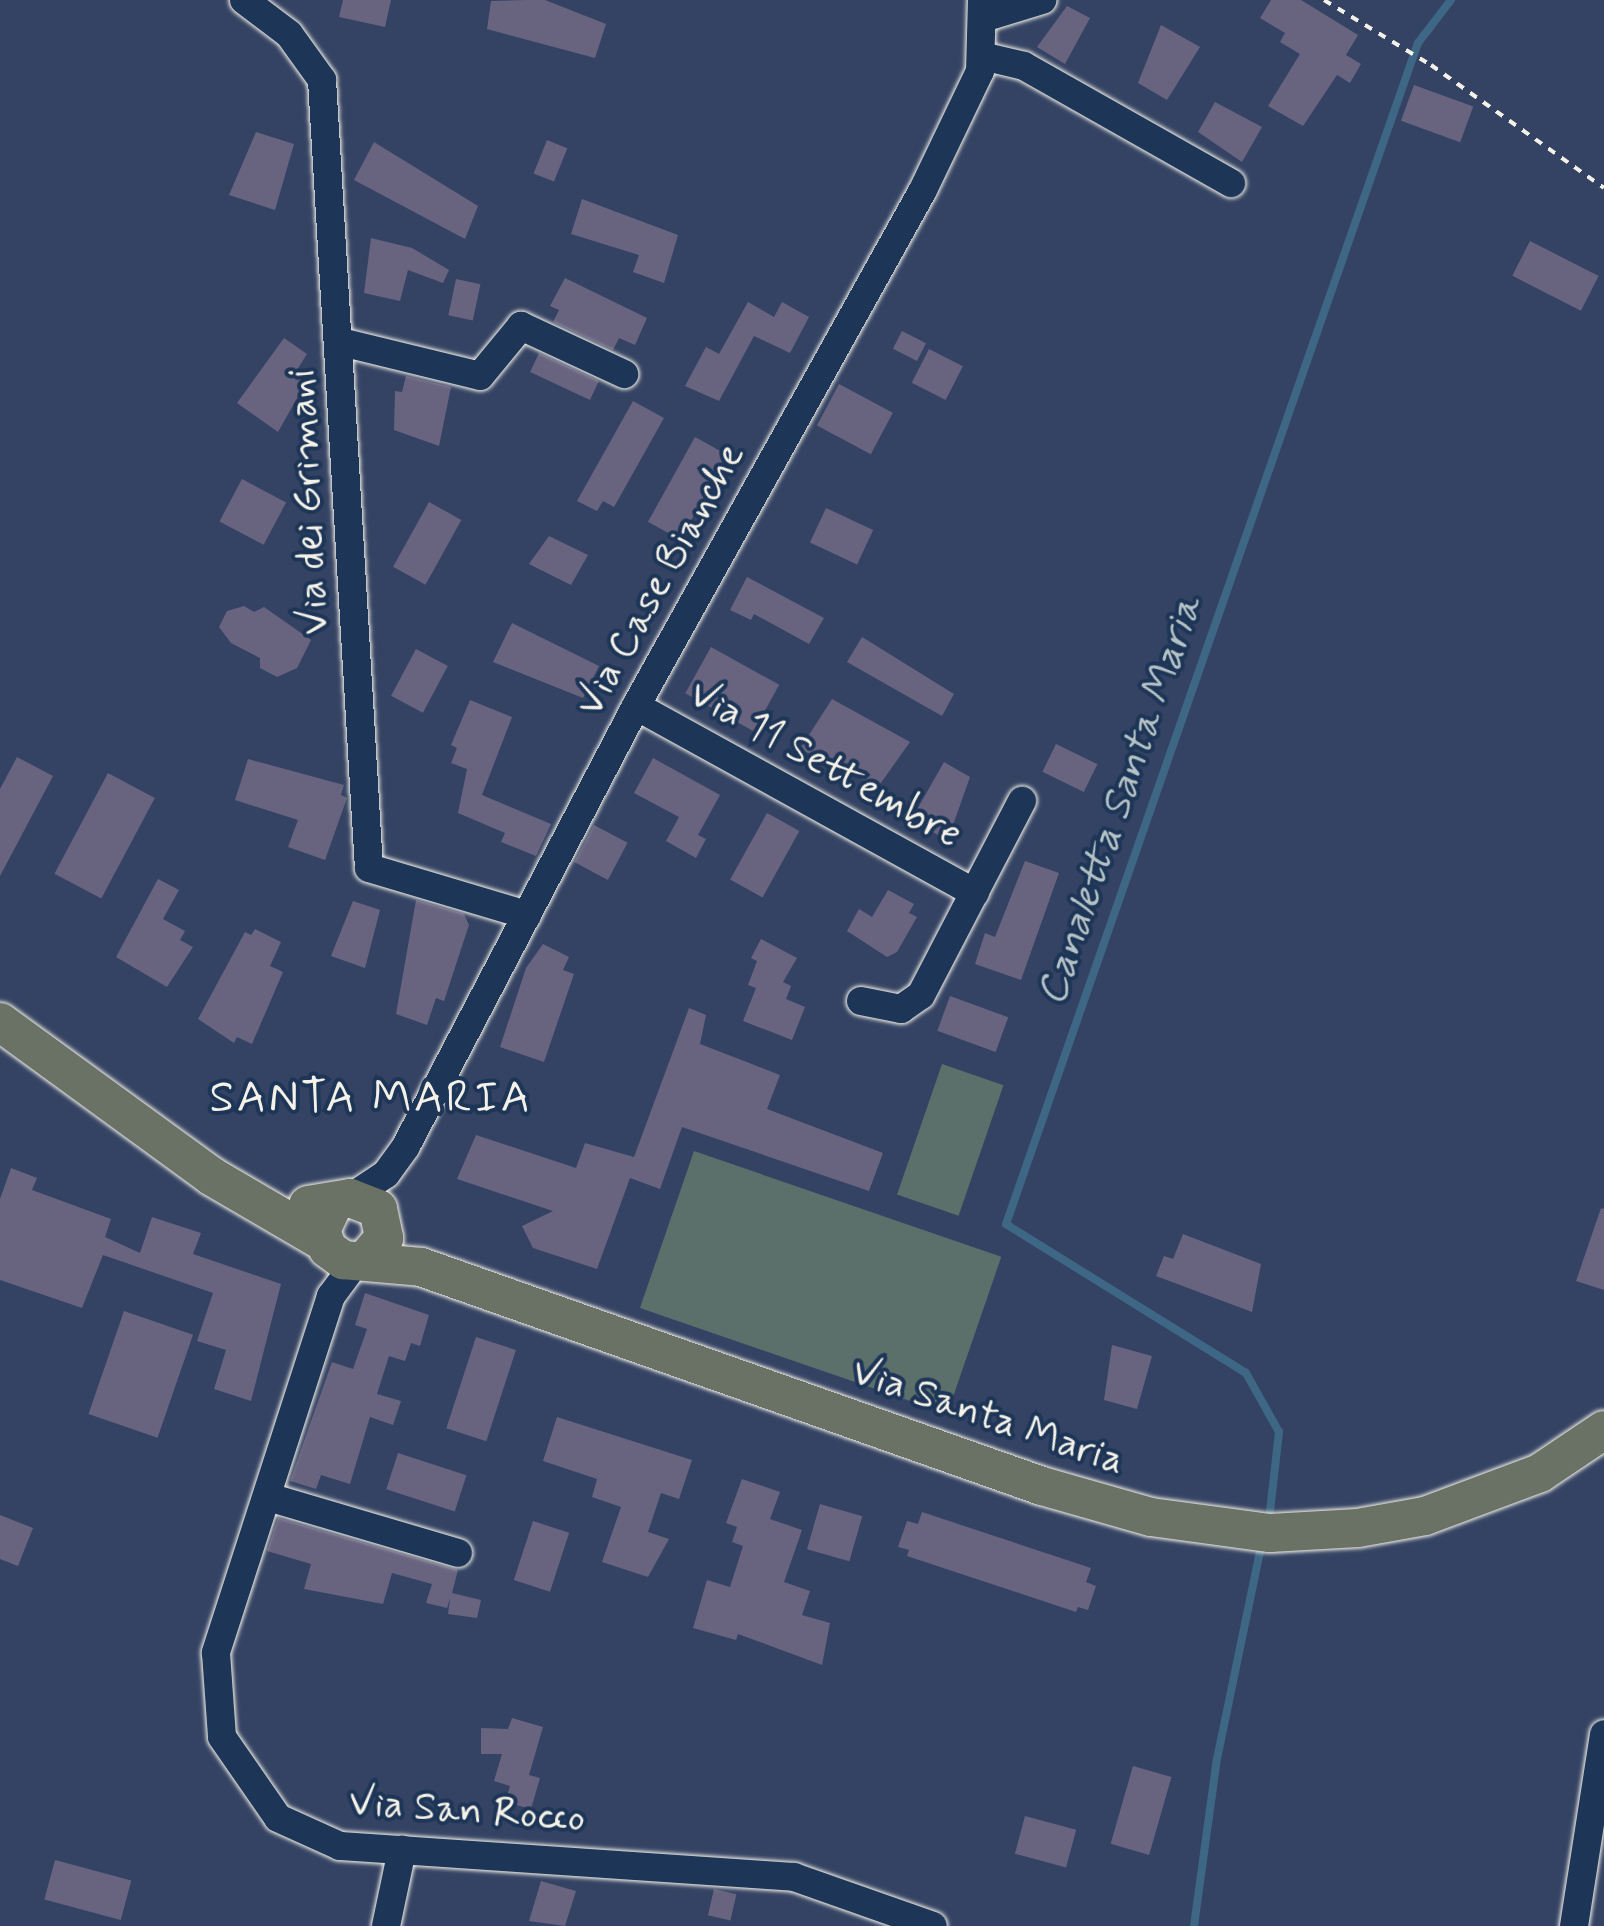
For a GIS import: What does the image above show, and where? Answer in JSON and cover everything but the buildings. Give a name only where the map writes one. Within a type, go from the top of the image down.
[{"type":"main road","name":"Via Santa Maria","points":[[0,1022],[211,1176],[270,1206],[344,1253],[421,1267],[1042,1486],[1150,1517],[1270,1533],[1358,1528],[1443,1510],[1540,1473],[1604,1430]]},
{"type":"main road","points":[[342,1201],[322,1221],[344,1253],[380,1248],[384,1223]]},
{"type":"main road","name":"Via Santa Maria","points":[[270,1206],[370,1202],[421,1267]]},
{"type":"street","name":"Via dei Grimani","points":[[244,0],[289,34],[322,80],[341,342],[369,868],[527,915]]},
{"type":"street","name":"Via Case Bianche","points":[[384,1223],[386,1174],[636,706],[923,190],[982,56],[984,9],[1042,0]]},
{"type":"street","points":[[982,56],[1024,66],[1231,183]]},
{"type":"street","points":[[341,342],[480,376],[520,326],[624,374]]},
{"type":"street","name":"Via 11 Settembre","points":[[636,706],[976,894]]},
{"type":"street","name":"Via 11 Settembre","points":[[861,1001],[901,1009],[921,995],[1022,801]]},
{"type":"street","name":"Via Case Bianche","points":[[342,1201],[386,1174]]},
{"type":"street","name":"Via San Rocco","points":[[344,1253],[216,1654],[222,1737],[278,1818],[340,1846],[794,1877],[932,1926]]},
{"type":"street","points":[[268,1497],[458,1553]]},
{"type":"street","points":[[1574,1926],[1604,1734]]},
{"type":"street","points":[[386,1926],[402,1850]]},
{"type":"path","points":[[1324,0],[1431,65],[1604,188]]},
{"type":"green space","points":[[942,1064],[1003,1085],[959,1216],[897,1194]]},
{"type":"green space","points":[[694,1151],[1001,1257],[947,1414],[640,1308]]},
{"type":"waterway","name":"Canaletta Santa Maria","points":[[1270,1511],[1279,1432],[1246,1373],[1006,1224],[1418,43],[1451,0]]},
{"type":"waterway","name":"Canaletta Santa Maria","points":[[1194,1926],[1217,1759],[1260,1552]]},
{"type":"district","name":"SANTA MARIA","points":[[371,1099]]}]
